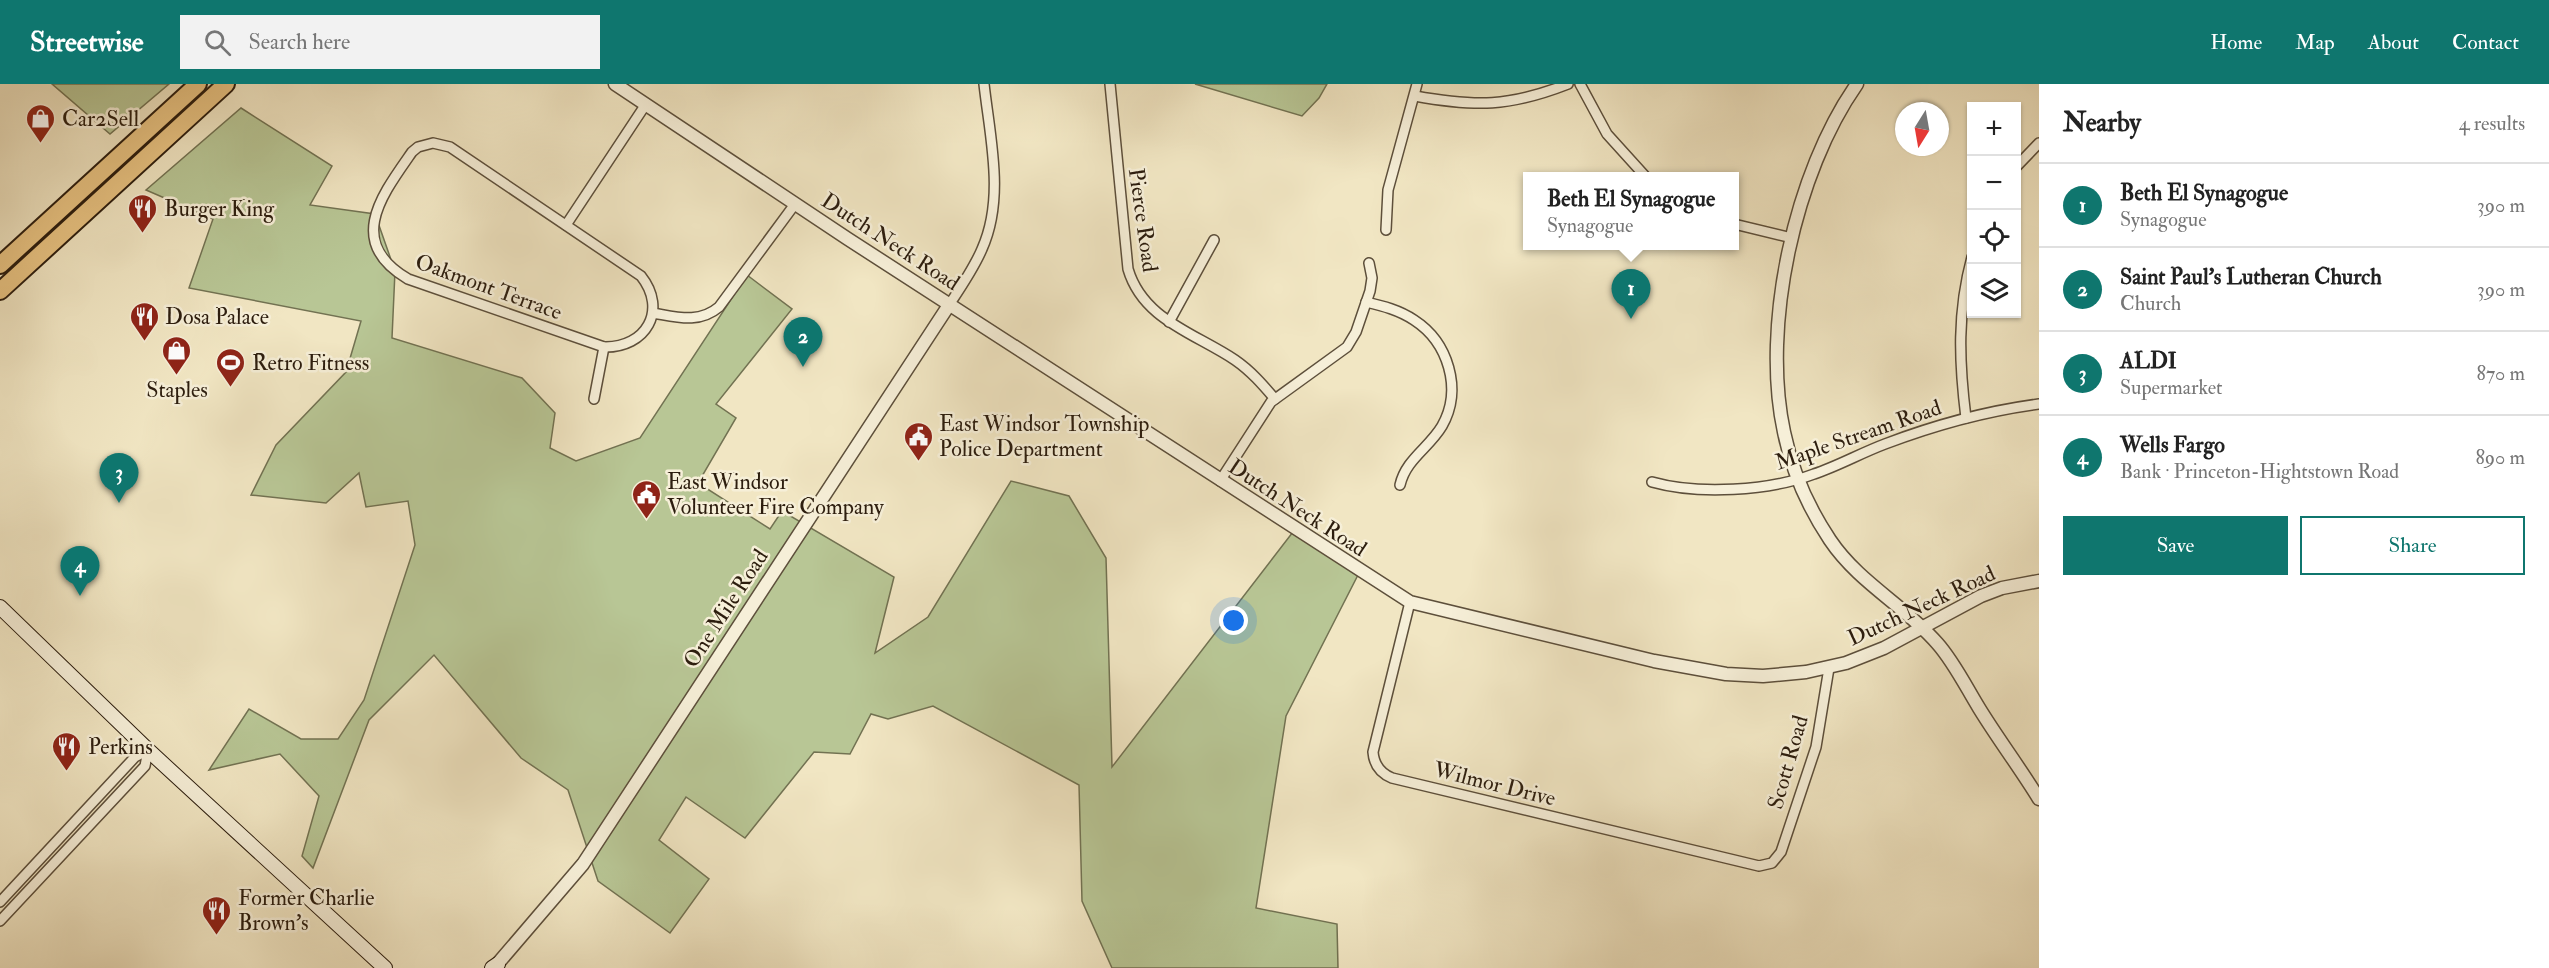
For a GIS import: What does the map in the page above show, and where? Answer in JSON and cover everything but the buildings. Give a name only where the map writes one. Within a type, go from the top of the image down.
[{"type":"highway","points":[[0,265],[198,84]]},
{"type":"highway","points":[[0,291],[226,84]]},
{"type":"highway","points":[[92,207],[95,194],[93,181]]},
{"type":"highway","points":[[14,279],[12,266],[15,251]]},
{"type":"main road","points":[[0,607],[148,750],[385,968]]},
{"type":"street","name":"Dutch Neck Road","points":[[615,84],[949,305],[1410,602],[1586,646],[1713,672],[1764,676],[1829,668],[1875,652],[1981,596],[2002,588],[2039,581]]},
{"type":"street","name":"One Mile Road","points":[[495,966],[583,864],[949,305],[982,249],[993,213],[994,184],[984,84]]},
{"type":"street","name":"Pierce Road","points":[[1110,84],[1128,269],[1141,299],[1169,322],[1235,360],[1275,399]]},
{"type":"street","points":[[1386,230],[1388,190],[1418,84]]},
{"type":"street","points":[[1415,96],[1459,104],[1497,103],[1568,84]]},
{"type":"street","points":[[1580,84],[1606,134],[1640,172]]},
{"type":"street","points":[[1857,84],[1833,120],[1824,141],[1792,238],[1783,284],[1778,379],[1783,430],[1798,480],[1818,521],[1841,555],[1875,590],[1921,627],[1939,645],[2039,799]]},
{"type":"street","points":[[566,225],[646,104]]},
{"type":"street","name":"Oakmont Terrace","points":[[604,347],[408,279],[389,265],[377,244],[374,221],[383,194],[412,152],[425,144],[433,143],[450,147],[641,276],[652,296],[653,313]]},
{"type":"street","points":[[2021,162],[2039,143]]},
{"type":"street","points":[[594,399],[604,347],[621,346],[639,337],[650,322],[653,313],[689,319],[712,313],[719,307],[795,204]]},
{"type":"street","points":[[1739,225],[1792,238]]},
{"type":"street","points":[[1169,322],[1214,240]]},
{"type":"street","points":[[1220,481],[1259,417],[1275,399],[1347,347],[1366,302],[1372,278],[1369,263]]},
{"type":"street","points":[[1966,418],[1961,376],[1959,325],[1970,264]]},
{"type":"street","points":[[1366,302],[1397,311],[1421,325],[1439,344],[1451,374],[1451,400],[1447,415],[1431,441],[1408,464],[1400,485]]},
{"type":"street","name":"Maple Stream Road","points":[[1652,482],[1716,488],[1762,486],[1798,480],[1884,444],[1966,418],[2039,404]]},
{"type":"street","name":"Wilmor Drive","points":[[1410,602],[1373,752],[1381,772],[1392,778],[1759,866],[1772,863]]},
{"type":"street","name":"Scott Road","points":[[1772,863],[1780,852],[1816,747],[1829,668]]},
{"type":"street","points":[[0,902],[135,757],[148,750]]},
{"type":"street","points":[[0,921],[145,766],[148,750]]},
{"type":"green space","points":[[52,84],[169,84],[110,134]]},
{"type":"green space","points":[[1195,84],[1327,84],[1319,98],[1302,116]]},
{"type":"green space","points":[[241,108],[332,166],[310,205],[375,214],[395,271],[392,338],[522,378],[555,413],[550,448],[576,461],[640,438],[747,275],[792,309],[716,404],[736,418],[698,483],[770,529],[782,511],[894,577],[875,653],[928,617],[1011,481],[1069,496],[1106,558],[1112,767],[1296,528],[1360,571],[1286,716],[1256,908],[1337,924],[1338,968],[1112,968],[1082,901],[1079,785],[933,706],[888,719],[871,714],[850,754],[814,752],[745,838],[686,797],[659,840],[709,879],[670,933],[598,881],[568,790],[521,758],[434,655],[369,720],[313,868],[302,856],[319,796],[280,754],[209,770],[249,709],[301,739],[338,739],[364,700],[415,545],[408,501],[366,507],[359,473],[326,503],[251,495],[276,445],[346,372],[361,321],[189,288],[213,219],[146,190]]},
{"type":"place","name":"Car2Sell","points":[[41,144]]},
{"type":"place","name":"Burger King","points":[[143,234]]},
{"type":"place","name":"Beth El Synagogue","points":[[1631,319]]},
{"type":"place","name":"Dosa Palace","points":[[144,342]]},
{"type":"place","name":"Saint Paul's Lutheran Church","points":[[803,367]]},
{"type":"place","name":"Staples","points":[[177,376]]},
{"type":"place","name":"Retro Fitness","points":[[231,388]]},
{"type":"place","name":"East Windsor Township Police Department","points":[[918,462]]},
{"type":"place","name":"ALDI","points":[[119,503]]},
{"type":"place","name":"East Windsor Volunteer Fire Company","points":[[646,520]]},
{"type":"place","name":"Wells Fargo","points":[[80,596]]},
{"type":"place","name":"Perkins","points":[[67,772]]},
{"type":"place","name":"Former Charlie Brown's","points":[[217,936]]}]
